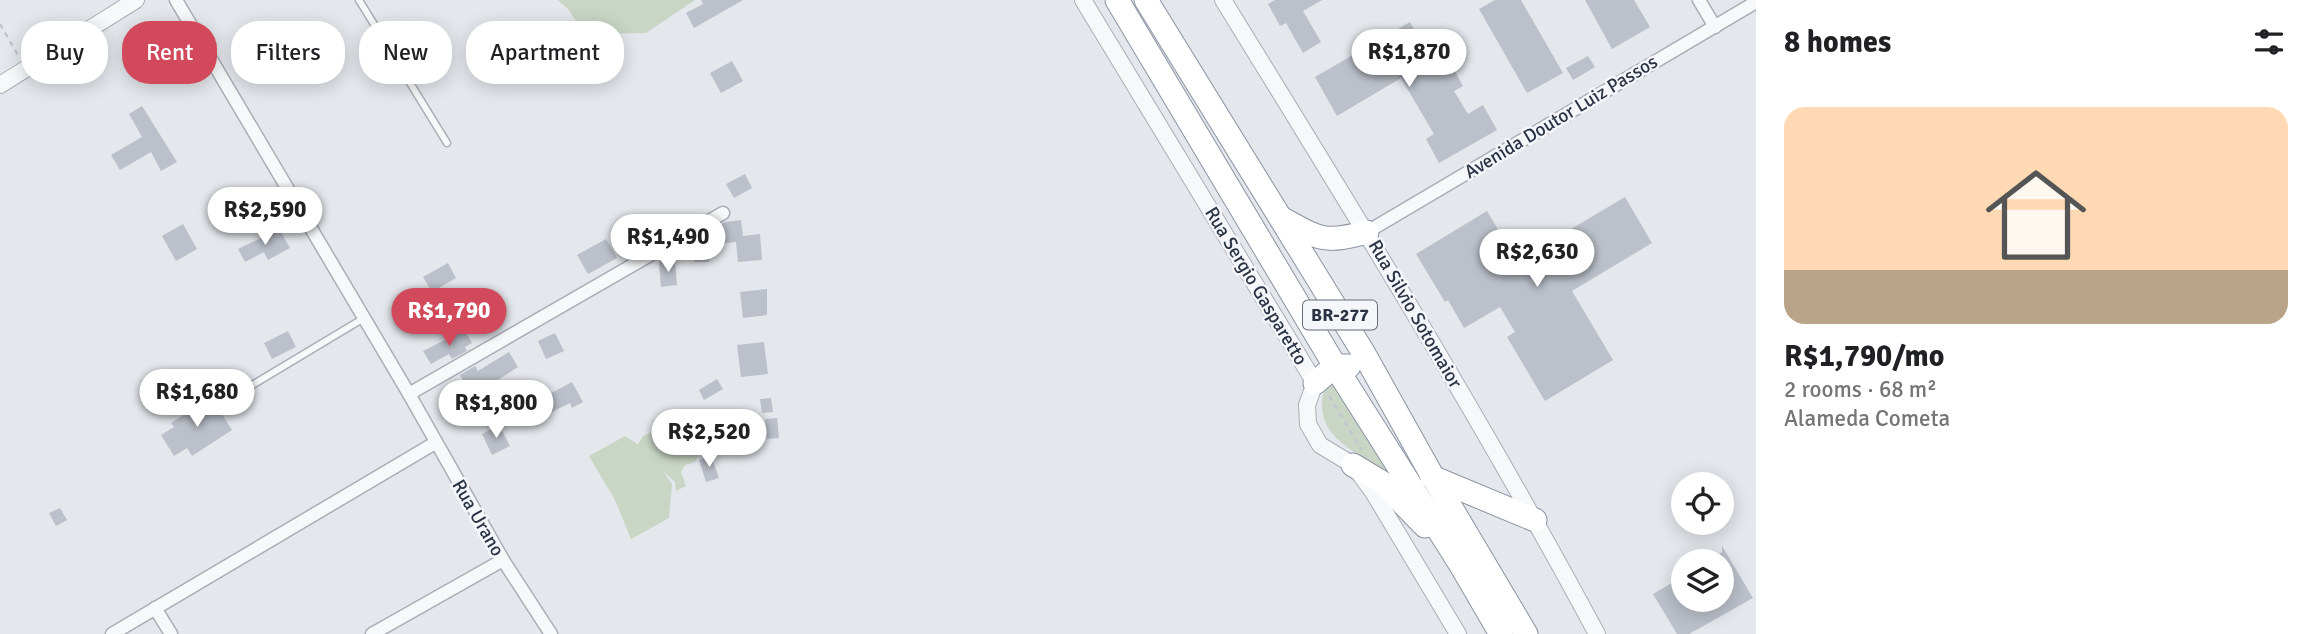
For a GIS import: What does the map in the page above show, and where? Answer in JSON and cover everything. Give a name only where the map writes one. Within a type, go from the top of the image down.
[{"type":"highway","name":"BR-277","points":[[1116,0],[1335,366],[1459,562],[1501,634]]},
{"type":"highway","name":"BR-277","points":[[1146,0],[1363,352],[1526,634]]},
{"type":"highway","points":[[1280,218],[1312,235],[1336,240],[1367,232]]},
{"type":"highway","points":[[1315,383],[1335,366],[1348,365],[1366,380],[1434,479],[1535,520]]},
{"type":"highway","points":[[1353,465],[1383,483],[1459,562]]},
{"type":"street","points":[[103,21],[136,0]]},
{"type":"street","name":"Rua Urano","points":[[176,0],[409,394],[503,560],[551,634]]},
{"type":"street","name":"Rua Sergio Gasparetto","points":[[1083,0],[1315,383],[1307,405],[1308,424],[1320,445],[1353,465],[1373,492],[1458,634]]},
{"type":"street","name":"Rua Silvio Sotomaior","points":[[1223,0],[1367,232],[1535,520],[1597,634]]},
{"type":"street","points":[[1699,0],[1715,27]]},
{"type":"street","name":"Avenida Doutor Luiz Passos","points":[[1367,232],[1756,2]]},
{"type":"street","points":[[0,85],[21,72]]},
{"type":"street","points":[[409,394],[723,212]]},
{"type":"street","points":[[112,634],[435,443]]},
{"type":"street","points":[[372,634],[503,560]]},
{"type":"street","points":[[155,608],[171,634]]},
{"type":"lane","points":[[359,0],[447,143]]},
{"type":"lane","points":[[229,399],[364,318]]},
{"type":"path","points":[[0,23],[21,60]]},
{"type":"green space","points":[[558,0],[695,0],[646,33],[624,33],[624,21],[576,21]]},
{"type":"green space","points":[[1334,378],[1390,473],[1347,447],[1329,430],[1324,419],[1322,398],[1326,387]]},
{"type":"green space","points":[[690,414],[694,426],[689,437],[698,444],[699,453],[695,462],[685,465],[681,472],[686,486],[676,491],[675,482],[664,472],[672,484],[669,518],[631,539],[615,500],[589,456],[625,436],[638,444],[643,436]]},
{"type":"building","points":[[701,0],[743,0],[694,28],[686,13],[703,4]]},
{"type":"building","points":[[1275,0],[1322,0],[1303,11],[1321,42],[1303,53],[1286,23],[1280,26],[1268,4]]},
{"type":"building","points":[[1495,0],[1521,0],[1563,73],[1527,93],[1479,9]]},
{"type":"building","points":[[1585,0],[1634,0],[1650,27],[1612,49]]},
{"type":"building","points":[[1410,22],[1435,66],[1448,59],[1463,86],[1454,91],[1468,114],[1483,105],[1497,130],[1439,163],[1426,139],[1434,134],[1401,78],[1337,116],[1315,77]]},
{"type":"building","points":[[1588,56],[1595,67],[1573,80],[1566,68]]},
{"type":"building","points":[[732,61],[743,81],[721,93],[710,73]]},
{"type":"building","points":[[142,106],[177,162],[161,171],[151,152],[120,170],[111,155],[142,137],[129,114]]},
{"type":"building","points":[[745,174],[752,188],[734,198],[726,184]]},
{"type":"building","points":[[1625,197],[1652,243],[1572,291],[1613,360],[1545,401],[1507,337],[1515,332],[1500,307],[1464,328],[1416,254],[1487,211],[1517,261]]},
{"type":"building","points":[[741,220],[743,236],[760,234],[762,260],[738,262],[736,242],[713,244],[712,230],[725,222]]},
{"type":"building","points":[[183,224],[197,249],[176,261],[162,236]]},
{"type":"building","points":[[279,229],[290,248],[268,260],[264,252],[245,262],[238,249]]},
{"type":"building","points":[[698,237],[710,238],[709,262],[694,262],[694,240]]},
{"type":"building","points":[[606,239],[617,258],[588,274],[577,255]]},
{"type":"building","points":[[675,261],[677,285],[661,287],[659,262]]},
{"type":"building","points":[[448,263],[456,278],[432,292],[423,277]]},
{"type":"building","points":[[767,289],[767,315],[743,318],[740,292]]},
{"type":"building","points":[[464,330],[472,343],[465,347],[467,351],[452,359],[449,354],[431,364],[423,351]]},
{"type":"building","points":[[288,331],[296,347],[272,359],[264,343]]},
{"type":"building","points":[[555,333],[564,351],[546,359],[538,341]]},
{"type":"building","points":[[764,342],[768,374],[741,377],[737,345]]},
{"type":"building","points":[[509,352],[518,367],[490,385],[499,400],[484,409],[473,391],[470,393],[460,375],[475,366],[478,371]]},
{"type":"building","points":[[717,379],[723,389],[704,400],[699,390]]},
{"type":"building","points":[[572,382],[583,402],[572,408],[570,403],[552,412],[544,397]]},
{"type":"building","points":[[211,397],[232,430],[192,456],[187,448],[174,456],[161,435],[174,427],[171,423]]},
{"type":"building","points":[[771,398],[773,412],[762,413],[760,399]]},
{"type":"building","points":[[777,418],[779,438],[767,439],[765,419]]},
{"type":"building","points":[[499,425],[510,446],[492,455],[482,434]]},
{"type":"building","points":[[711,456],[719,478],[706,482],[699,460]]},
{"type":"building","points":[[60,508],[67,520],[56,526],[49,513]]},
{"type":"building","points":[[1734,566],[1753,598],[1734,609]]},
{"type":"building","points":[[1671,584],[1671,612],[1728,612],[1689,634],[1677,634],[1653,594]]}]
